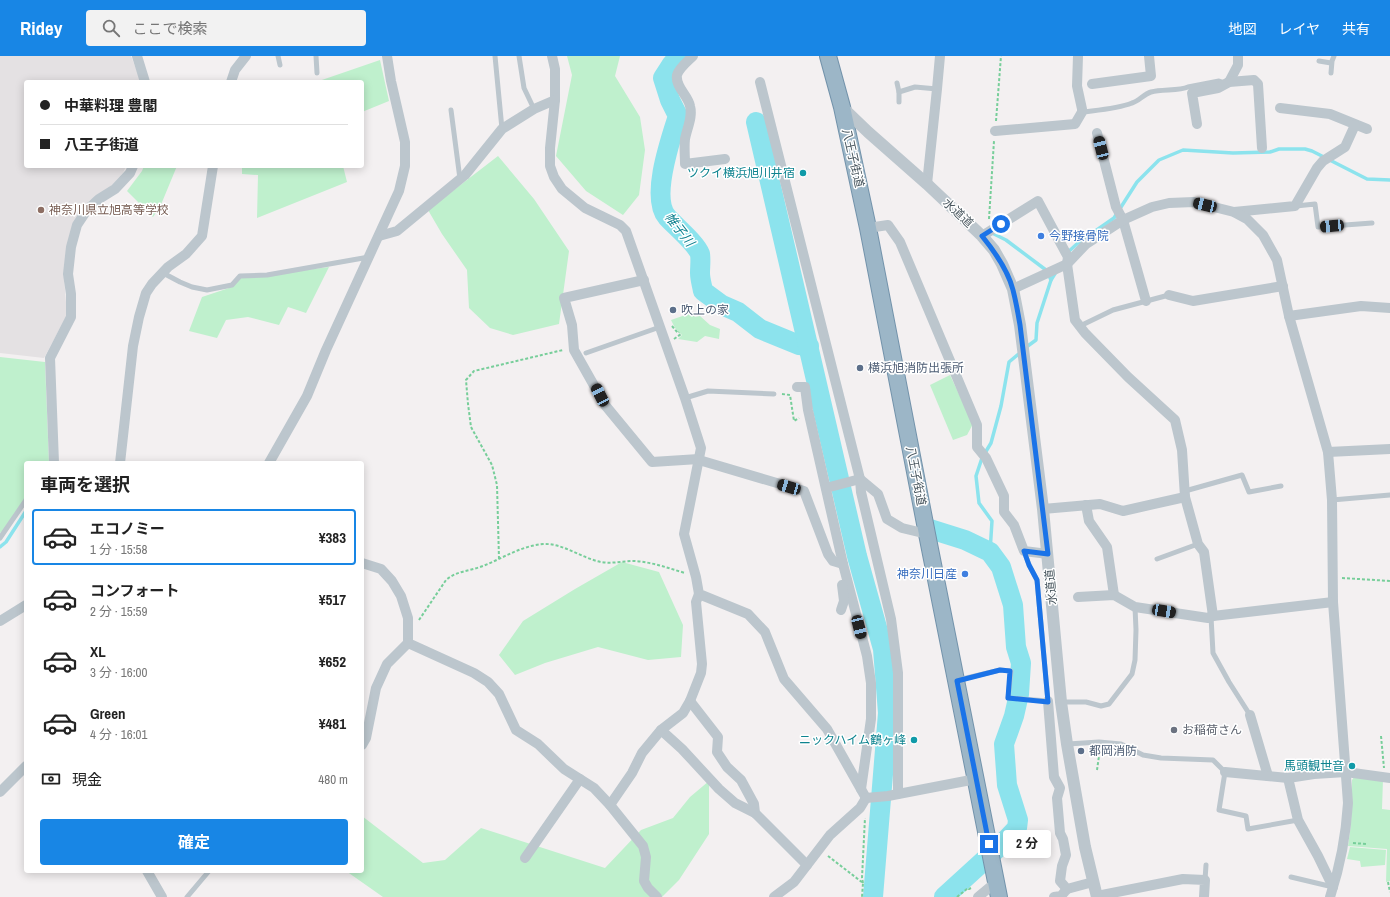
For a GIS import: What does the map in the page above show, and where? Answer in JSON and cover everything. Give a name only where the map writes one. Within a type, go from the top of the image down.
[{"type":"highway","name":"八王子街道","points":[[828,56],[842,107],[868,228],[996,885]]},
{"type":"street","points":[[137,56],[144,80]]},
{"type":"street","points":[[232,80],[235,70],[246,56]]},
{"type":"street","points":[[270,461],[308,396],[326,350],[399,191],[405,166],[405,142],[391,81],[387,56]]},
{"type":"street","points":[[552,56],[555,69],[555,100],[550,148],[550,166],[554,177],[562,189],[585,208],[620,225],[626,231],[685,398],[701,448],[684,534],[696,577],[699,594],[696,602],[702,664],[701,673],[690,701],[683,713],[662,730],[642,753],[632,773],[610,805]]},
{"type":"street","points":[[693,56],[682,67],[677,75],[678,84],[688,98],[691,108],[691,119],[685,139],[685,164],[724,159]]},
{"type":"street","points":[[927,184],[940,56]]},
{"type":"street","points":[[995,131],[1075,124],[1082,112],[1077,86],[1078,56]]},
{"type":"street","points":[[1092,84],[1151,76],[1150,56]]},
{"type":"street","points":[[1228,83],[1238,65],[1238,56]]},
{"type":"street","points":[[1197,124],[1192,93],[1218,88],[1228,83],[1254,80],[1258,84],[1262,148]]},
{"type":"street","points":[[760,82],[891,619],[898,673],[893,795]]},
{"type":"street","points":[[379,236],[397,231],[460,180],[502,129],[534,109],[555,100]]},
{"type":"street","name":"水道道","points":[[842,107],[868,132],[985,234],[1002,264],[1013,289],[1020,325],[1043,509],[1061,702],[1085,847],[1097,897]]},
{"type":"street","points":[[1280,108],[1330,114],[1367,129]]},
{"type":"street","points":[[1234,212],[1295,206],[1317,168],[1345,147],[1355,125]]},
{"type":"street","points":[[1097,133],[1116,207],[1123,220],[1146,301]]},
{"type":"street","points":[[54,461],[50,358],[71,317],[71,294],[68,274],[71,247],[77,225],[87,210],[99,199],[115,189],[130,173],[132,168]]},
{"type":"street","points":[[120,461],[133,346],[146,293],[163,272],[186,254],[202,236],[213,168]]},
{"type":"street","points":[[985,234],[1038,201],[1068,257],[1067,264],[1075,320],[1085,333],[1128,377],[1174,420],[1182,450],[1185,494],[1198,544],[1204,552],[1212,616]]},
{"type":"street","points":[[1013,289],[1067,264],[1086,244],[1123,220],[1152,207],[1169,203],[1194,202],[1234,212],[1247,220],[1263,235],[1277,260],[1289,316],[1328,452],[1332,500],[1333,602],[1348,803],[1346,830],[1332,892]]},
{"type":"street","points":[[868,228],[888,225],[900,242],[977,425],[977,447],[986,458],[1004,496],[1004,512],[1014,525],[1024,551],[1048,554]]},
{"type":"street","points":[[644,280],[564,298],[572,325],[574,348],[605,406],[652,462],[699,460],[804,491],[828,554],[833,561],[843,566]]},
{"type":"street","points":[[1169,295],[1193,301],[1283,286]]},
{"type":"street","points":[[1289,316],[1362,306],[1390,308]]},
{"type":"street","points":[[774,897],[794,882],[830,835],[860,808],[865,795],[870,719],[871,683],[867,656],[843,566],[828,488],[808,410],[805,387],[797,388]]},
{"type":"street","points":[[1328,452],[1390,449]]},
{"type":"street","points":[[828,488],[856,480],[878,494],[887,519],[902,528],[927,534]]},
{"type":"street","points":[[1043,509],[1100,504],[1123,511],[1185,494]]},
{"type":"street","points":[[1086,505],[1089,521],[1107,547],[1114,595]]},
{"type":"street","points":[[364,564],[381,568],[392,581],[401,596],[408,618],[408,638],[387,664],[376,688],[364,742]]},
{"type":"street","points":[[841,610],[844,601],[840,575],[843,566]]},
{"type":"street","points":[[699,594],[748,614],[766,632],[784,679],[827,729],[865,795]]},
{"type":"street","points":[[1078,597],[1114,595],[1136,607],[1208,618],[1212,616],[1333,602]]},
{"type":"street","points":[[0,621],[24,607]]},
{"type":"street","points":[[408,638],[488,682],[499,694],[516,730],[538,744],[564,769],[594,788],[610,805],[643,846],[646,857],[644,881],[648,888],[657,897]]},
{"type":"street","points":[[690,701],[718,737],[718,752],[727,767],[742,780],[754,804],[755,813]]},
{"type":"street","points":[[1048,702],[1054,777],[1060,788],[1057,798],[1060,833],[1064,839],[1066,855],[1062,866],[1060,881],[1061,895],[1093,882]]},
{"type":"street","points":[[1250,715],[1268,776]]},
{"type":"street","points":[[662,730],[719,789],[735,803],[755,813],[807,865]]},
{"type":"street","points":[[0,792],[24,768]]},
{"type":"street","points":[[1225,772],[1288,778],[1314,774],[1346,772],[1387,774]]},
{"type":"street","points":[[1288,778],[1298,820],[1318,856],[1332,892]]},
{"type":"street","points":[[524,858],[580,779]]},
{"type":"street","points":[[865,795],[893,795],[976,779]]},
{"type":"street","points":[[147,873],[162,897]]},
{"type":"street","points":[[1097,897],[1183,879],[1205,880],[1204,897]]},
{"type":"street","points":[[978,897],[996,885]]},
{"type":"lane","points":[[278,56],[280,65]]},
{"type":"lane","points":[[316,56],[317,74]]},
{"type":"lane","points":[[495,56],[502,129]]},
{"type":"lane","points":[[519,56],[524,88],[534,109]]},
{"type":"lane","points":[[1331,73],[1331,63],[1334,56]]},
{"type":"lane","points":[[1319,60],[1331,63]]},
{"type":"lane","points":[[1082,112],[1132,103],[1149,92],[1169,89],[1183,89],[1219,81],[1228,83]]},
{"type":"lane","points":[[897,83],[899,102]]},
{"type":"lane","points":[[899,92],[915,87],[937,89]]},
{"type":"lane","points":[[451,110],[460,180]]},
{"type":"lane","points":[[1295,206],[1315,204],[1318,227],[1372,223]]},
{"type":"lane","points":[[163,272],[186,285],[207,290],[232,285],[240,276],[267,275],[369,257]]},
{"type":"lane","points":[[1080,326],[1113,310],[1169,295]]},
{"type":"lane","points":[[586,353],[660,327]]},
{"type":"lane","points":[[685,398],[708,391],[774,394]]},
{"type":"lane","points":[[1185,494],[1242,475],[1249,492],[1281,486]]},
{"type":"lane","points":[[1332,500],[1390,495]]},
{"type":"lane","points":[[0,538],[24,503]]},
{"type":"lane","points":[[1157,559],[1198,544]]},
{"type":"lane","points":[[957,681],[1000,670],[1010,671],[1008,698],[1048,702],[1037,580],[1024,551]]},
{"type":"lane","points":[[1061,702],[1086,702],[1101,706],[1109,704],[1132,674],[1135,660],[1136,607]]},
{"type":"lane","points":[[1212,616],[1213,653],[1250,715]]},
{"type":"lane","points":[[1067,744],[1100,742],[1121,744],[1143,755],[1167,758],[1213,760],[1225,772],[1219,810],[1246,816],[1248,830],[1298,820]]},
{"type":"lane","points":[[1205,880],[1206,865]]},
{"type":"lane","points":[[187,897],[207,873]]},
{"type":"lane","points":[[1291,877],[1332,892]]},
{"type":"path","points":[[985,234],[1001,56]]},
{"type":"path","points":[[677,338],[681,334]]},
{"type":"path","points":[[498,559],[496,478],[486,452],[471,427],[466,380],[474,371],[574,348]]},
{"type":"path","points":[[774,394],[790,395],[794,421],[800,418]]},
{"type":"path","points":[[408,638],[446,580],[452,575],[481,566],[512,552],[532,546],[556,544],[589,559],[603,562],[634,561],[656,564],[696,577]]},
{"type":"path","points":[[1333,577],[1390,581]]},
{"type":"path","points":[[1381,736],[1387,774]]},
{"type":"path","points":[[1097,770],[1100,742]]},
{"type":"path","points":[[862,897],[865,795]]},
{"type":"path","points":[[1352,843],[1366,844]]},
{"type":"path","points":[[819,849],[863,883]]},
{"type":"path","points":[[1388,882],[1390,892]]},
{"type":"path","points":[[957,897],[968,888],[969,889]]},
{"type":"shaded area","name":"神奈川県立旭高等学校","points":[[0,56],[131,56],[140,80],[24,80],[24,168],[125,168],[123,173],[108,189],[89,201],[64,277],[67,315],[44,358],[0,353]]},
{"type":"green space","points":[[567,56],[620,56],[615,76],[640,117],[645,150],[639,195],[623,215],[586,191],[556,156],[572,75]]},
{"type":"green space","points":[[380,60],[389,101],[364,111],[364,80],[322,80]]},
{"type":"green space","points":[[498,156],[534,199],[569,251],[559,324],[513,335],[490,328],[469,308],[467,270],[442,234],[428,210]]},
{"type":"green space","points":[[143,168],[176,168],[160,207],[153,217],[127,191]]},
{"type":"green space","points":[[242,168],[344,168],[347,182],[257,218],[258,175],[242,174]]},
{"type":"green space","points":[[329,267],[306,313],[288,307],[279,325],[248,317],[226,320],[217,338],[189,331],[202,297],[229,288],[241,278]]},
{"type":"green space","points":[[691,313],[695,317],[700,316],[710,325],[720,329],[719,339],[705,336],[697,342],[678,339],[682,335],[675,328],[671,320]]},
{"type":"green space","points":[[0,357],[45,362],[49,461],[24,461],[24,500],[6,528],[0,533]]},
{"type":"green space","points":[[950,375],[973,424],[967,435],[953,440],[930,385]]},
{"type":"green space","points":[[622,562],[659,572],[683,625],[681,657],[648,660],[598,647],[545,663],[515,675],[499,655],[523,621]]},
{"type":"green space","points":[[1355,776],[1383,779],[1382,809],[1390,810],[1390,881],[1386,882],[1387,849],[1348,846],[1351,824],[1352,780]]},
{"type":"green space","points":[[709,781],[709,834],[679,880],[662,897],[383,897],[349,873],[364,873],[364,818],[423,863],[445,860],[481,828],[605,868],[641,830],[673,818],[690,797]]},
{"type":"green space","points":[[1350,847],[1386,850],[1385,865],[1361,867],[1360,861],[1347,859]]},
{"type":"waterway","name":"帷子川","points":[[679,56],[663,78],[670,100],[678,116],[667,152],[661,182],[662,208],[667,217],[690,240],[700,254],[700,275],[703,291],[722,305],[738,312],[760,329],[799,345],[809,346]]},
{"type":"waterway","points":[[756,122],[857,556],[883,649],[888,713],[873,897]]},
{"type":"waterway","points":[[1067,253],[1078,243],[1114,218],[1137,182],[1159,160],[1183,150],[1233,153],[1270,152],[1279,149],[1305,149],[1312,151],[1367,179],[1390,180]]},
{"type":"waterway","points":[[994,234],[1006,240],[1047,272]]},
{"type":"waterway","points":[[1051,280],[1056,272]]},
{"type":"waterway","points":[[1025,348],[1036,340],[1037,323],[1051,280],[1050,278]]},
{"type":"waterway","points":[[990,552],[992,521],[979,503],[976,476],[982,458],[991,443],[1001,406],[1009,362],[1021,352]]},
{"type":"waterway","points":[[0,547],[6,542],[24,514]]},
{"type":"waterway","points":[[930,529],[965,540],[990,552],[1001,567],[1013,605],[1016,647],[1021,663],[1019,694],[1014,716],[1004,744],[1007,785],[1018,820],[1017,828],[1001,845],[944,897]]},
{"type":"place","name":"ツクイ横浜旭川井宿","points":[[803,173]]},
{"type":"place","name":"神奈川県立旭高等学校","points":[[41,210]]},
{"type":"place","name":"今野接骨院","points":[[1041,236]]},
{"type":"place","name":"吹上の家","points":[[673,310]]},
{"type":"place","name":"横浜旭消防出張所","points":[[860,368]]},
{"type":"place","name":"神奈川日産","points":[[965,574]]},
{"type":"place","name":"お稲荷さん","points":[[1174,730]]},
{"type":"place","name":"ニックハイム鶴ヶ峰","points":[[914,740]]},
{"type":"place","name":"都岡消防","points":[[1081,751]]},
{"type":"place","name":"馬頭観世音","points":[[1352,766]]},
{"type":"route","points":[[989,844],[957,681],[1000,670],[1010,671],[1008,698],[1048,702],[1037,580],[1024,551],[1048,554],[1020,325],[1013,289],[994,250],[982,236],[1001,224]]}]
